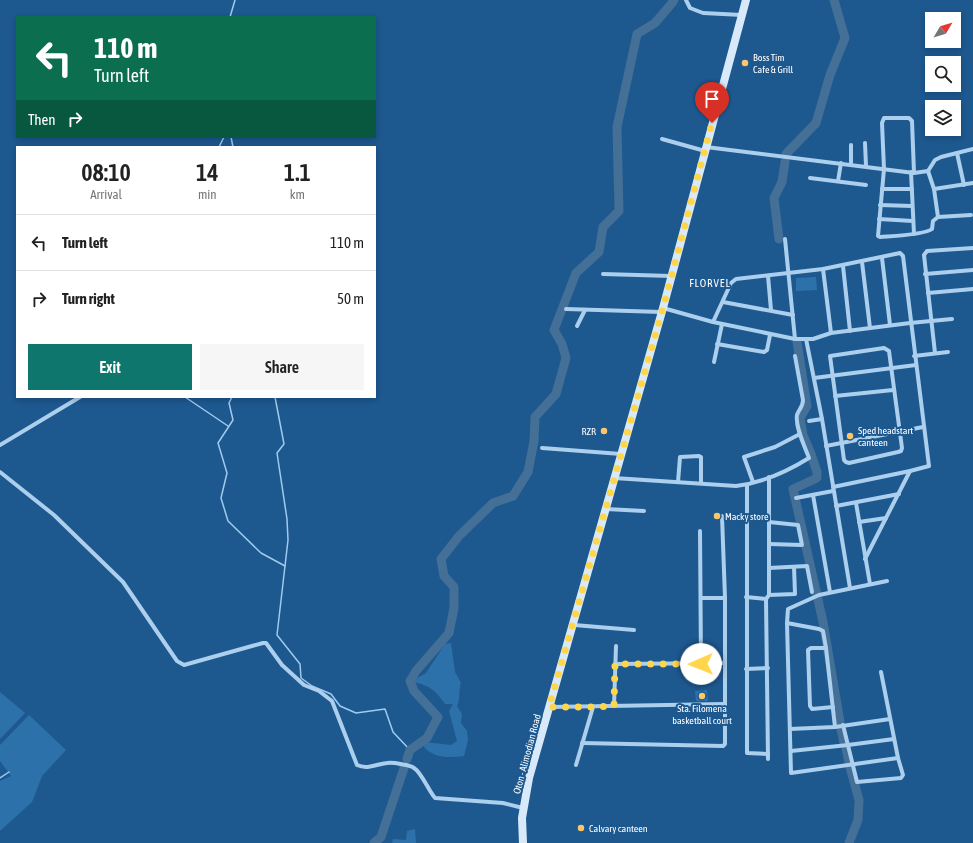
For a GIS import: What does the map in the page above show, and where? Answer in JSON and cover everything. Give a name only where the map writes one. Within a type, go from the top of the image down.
[{"type":"main road","name":"Oton - Alimodian Road","points":[[523,843],[523,808],[529,778],[574,625],[662,310],[746,0]]},
{"type":"street","points":[[686,0],[690,8],[703,13],[742,16]]},
{"type":"street","points":[[914,234],[912,206],[912,121],[909,118],[884,118],[882,120],[884,169],[878,236],[914,234],[930,231],[932,229],[933,221],[938,217],[971,215]]},
{"type":"street","points":[[662,139],[705,149],[912,172],[928,171]]},
{"type":"street","points":[[865,143],[866,166]]},
{"type":"street","points":[[851,145],[851,165]]},
{"type":"street","points":[[928,171],[935,160],[941,157],[973,149]]},
{"type":"street","points":[[957,153],[964,185]]},
{"type":"street","points":[[838,182],[841,164]]},
{"type":"street","points":[[928,171],[934,189],[938,217]]},
{"type":"street","points":[[810,178],[866,185]]},
{"type":"street","points":[[934,189],[973,184]]},
{"type":"street","points":[[882,189],[912,189]]},
{"type":"street","points":[[880,204],[912,206]]},
{"type":"street","points":[[879,219],[913,221]]},
{"type":"street","points":[[785,239],[795,339]]},
{"type":"street","points":[[935,353],[924,256],[927,251],[973,248]]},
{"type":"street","points":[[713,322],[733,281],[736,279],[823,270],[900,254],[903,256],[914,356],[929,466],[796,498]]},
{"type":"street","points":[[882,258],[890,325]]},
{"type":"street","points":[[862,262],[870,328]]},
{"type":"street","points":[[843,266],[850,331]]},
{"type":"street","points":[[823,270],[831,333]]},
{"type":"street","points":[[925,274],[973,270]]},
{"type":"street","points":[[603,274],[671,276]]},
{"type":"street","points":[[768,276],[771,310]]},
{"type":"street","points":[[928,293],[973,289]]},
{"type":"street","points":[[723,302],[793,315]]},
{"type":"street","points":[[566,309],[662,310],[770,334],[806,340],[831,333],[952,319]]},
{"type":"street","points":[[577,326],[585,310]]},
{"type":"street","points":[[714,362],[722,324]]},
{"type":"street","points":[[718,344],[764,352],[767,350],[770,334]]},
{"type":"street","points":[[806,340],[822,419],[850,588]]},
{"type":"street","points":[[884,348],[889,351],[892,368],[893,390],[902,448],[901,451],[849,463],[846,462],[844,460],[830,356],[884,348]]},
{"type":"street","points":[[914,356],[948,352]]},
{"type":"street","points":[[614,478],[736,486],[747,485],[769,477],[809,458],[800,434],[797,415],[803,406],[803,400],[795,356]]},
{"type":"street","points":[[814,378],[916,365]]},
{"type":"street","points":[[835,396],[893,390]]},
{"type":"street","points":[[0,445],[78,398]]},
{"type":"street","points":[[809,421],[822,419]]},
{"type":"street","points":[[826,446],[923,427]]},
{"type":"street","points":[[753,482],[744,457],[775,447],[800,434]]},
{"type":"street","points":[[542,448],[621,454]]},
{"type":"street","points":[[678,482],[680,457],[699,456],[701,457],[701,483]]},
{"type":"street","points":[[865,559],[910,471]]},
{"type":"street","points":[[0,472],[54,515],[123,582],[180,664],[184,665],[266,643],[282,665],[304,685],[319,691],[332,701],[357,765],[362,767],[372,767],[386,763],[398,763],[414,767],[420,773],[428,790],[435,798],[503,803],[523,808]]},
{"type":"street","points":[[768,759],[769,477]]},
{"type":"street","points":[[747,485],[747,753],[768,754]]},
{"type":"street","points":[[836,506],[898,494]]},
{"type":"street","points":[[813,495],[830,592]]},
{"type":"street","points":[[856,502],[870,584]]},
{"type":"street","points":[[606,509],[644,511]]},
{"type":"street","points":[[582,744],[723,746],[725,744],[725,598],[722,516]]},
{"type":"street","points":[[859,522],[886,518]]},
{"type":"street","points":[[769,522],[798,525],[802,545],[769,544]]},
{"type":"street","points":[[700,531],[701,664]]},
{"type":"street","points":[[769,568],[807,566],[815,595]]},
{"type":"street","points":[[746,596],[768,597],[795,594],[794,567]]},
{"type":"street","points":[[887,581],[815,595],[789,608],[787,611],[791,773],[898,758]]},
{"type":"street","points":[[701,598],[725,598]]},
{"type":"street","points":[[787,623],[823,631],[835,727]]},
{"type":"street","points":[[574,625],[634,630]]},
{"type":"street","points":[[614,706],[616,646]]},
{"type":"street","points":[[826,648],[811,648],[808,650],[810,706],[812,709],[833,707]]},
{"type":"street","points":[[615,664],[725,663]]},
{"type":"street","points":[[746,669],[768,668]]},
{"type":"street","points":[[843,725],[856,781],[858,783],[901,778],[903,775],[898,758],[881,672]]},
{"type":"street","points":[[549,707],[725,704]]},
{"type":"street","points":[[576,765],[593,707]]},
{"type":"street","points":[[790,729],[835,727],[890,719]]},
{"type":"street","points":[[791,751],[894,739]]},
{"type":"shaded area","points":[[816,277],[817,290],[796,291],[796,278]]},
{"type":"shaded area","points":[[451,643],[455,672],[461,683],[457,706],[462,714],[461,723],[467,731],[468,740],[464,756],[453,757],[437,755],[428,751],[424,747],[425,742],[451,745],[457,741],[449,711],[453,704],[445,704],[432,689],[414,682],[415,679],[426,673],[445,644]]},
{"type":"shaded area","name":"Sta. Filomena basketball court","points":[[707,690],[708,701],[696,701],[695,691]]},
{"type":"shaded area","points":[[0,692],[25,713],[0,739]]},
{"type":"shaded area","points":[[29,715],[66,750],[42,776],[32,802],[0,831],[0,781],[11,776],[0,761],[0,745]]},
{"type":"shaded area","points":[[415,829],[416,843],[392,843],[393,839],[406,840],[407,831]]},
{"type":"waterway","points":[[230,16],[235,0]]},
{"type":"waterway","points":[[407,759],[410,750],[427,738],[438,717],[414,691],[410,681],[416,671],[449,633],[454,608],[454,587],[444,576],[441,559],[459,536],[493,503],[513,496],[528,472],[534,441],[535,417],[556,394],[566,358],[562,344],[554,330],[576,273],[599,252],[603,227],[619,211],[617,127],[637,34],[655,23],[674,0]]},
{"type":"waterway","points":[[786,154],[816,123],[830,75],[845,38],[834,0]]},
{"type":"waterway","points":[[220,146],[224,138]]},
{"type":"waterway","points":[[231,138],[233,146]]},
{"type":"waterway","points":[[779,239],[774,198],[782,182],[785,162]]},
{"type":"waterway","points":[[797,342],[807,406],[800,418],[803,435],[817,472],[817,478],[793,489],[823,622],[840,722]]},
{"type":"waterway","points":[[186,398],[228,426]]},
{"type":"waterway","points":[[232,398],[229,403],[233,420],[218,443],[227,473],[221,498],[228,521],[261,553],[285,566]]},
{"type":"waterway","points":[[275,398],[284,444],[277,453],[287,519],[288,540],[277,635],[300,664],[301,678],[312,686],[331,694],[340,706],[356,713],[385,709],[393,732],[410,750]]},
{"type":"waterway","points":[[841,729],[844,743]]},
{"type":"waterway","points":[[846,748],[849,763]]},
{"type":"waterway","points":[[849,843],[858,820],[859,800],[850,767]]},
{"type":"waterway","points":[[374,843],[381,837],[404,768]]},
{"type":"waterway","points":[[0,778],[9,772]]},
{"type":"place","name":"Boss Tim Cafe & Grill","points":[[745,63]]},
{"type":"place","name":"RZR","points":[[604,431]]},
{"type":"place","name":"Sped headstart canteen","points":[[850,436]]},
{"type":"place","name":"Macky store","points":[[717,516]]},
{"type":"place","name":"Sta. Filomena basketball court","points":[[702,696]]},
{"type":"place","name":"Calvary canteen","points":[[581,828]]},
{"type":"district","name":"FLORVEL","points":[[710,283]]},
{"type":"route","points":[[701,664],[615,664],[614,706],[549,707],[663,308],[712,123]]}]
